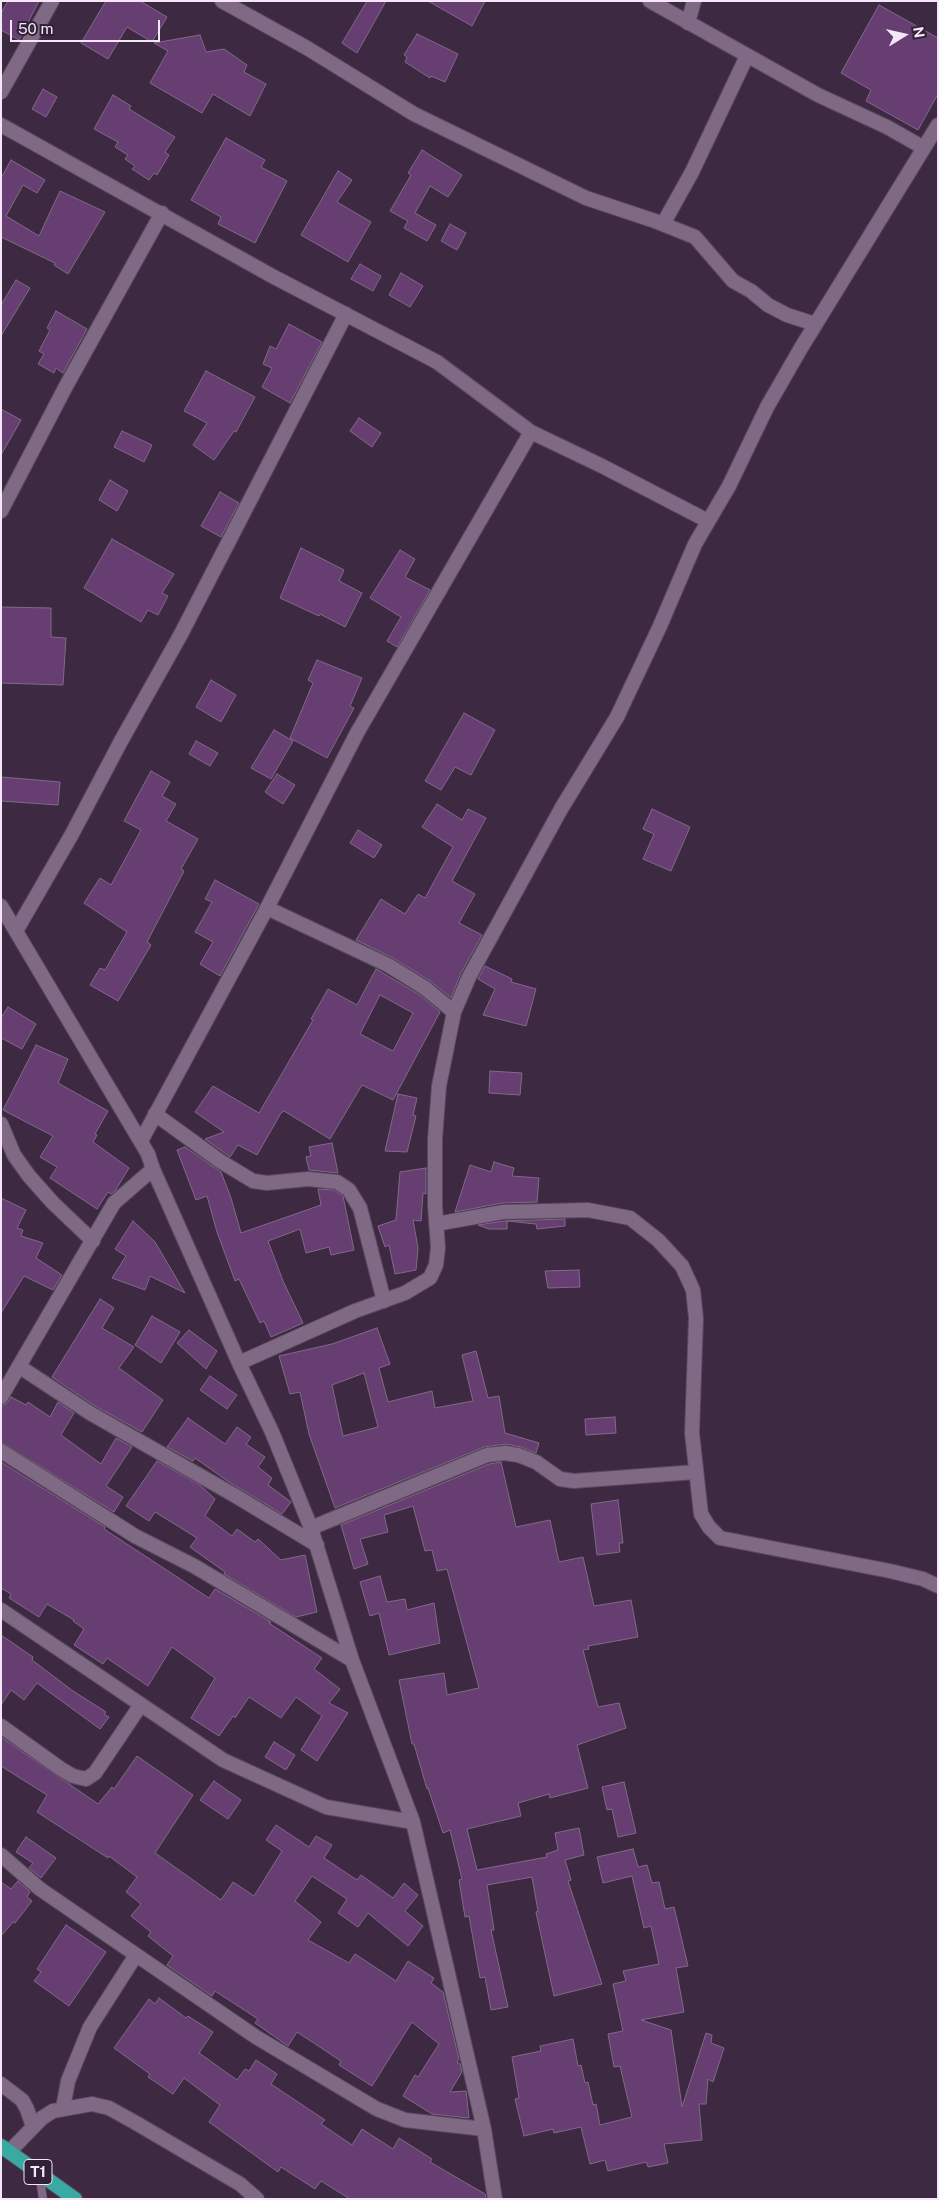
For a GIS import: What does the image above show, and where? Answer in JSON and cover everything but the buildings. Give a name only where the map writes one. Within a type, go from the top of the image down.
[{"type":"highway","name":"T1","points":[[5,2149],[75,2199]]},
{"type":"street","points":[[1,92],[52,1]]},
{"type":"street","points":[[222,1],[307,48],[414,114],[586,198],[695,237],[733,281],[751,291],[768,305],[787,315],[815,324]]},
{"type":"street","points":[[650,1],[818,95],[887,127],[924,148]]},
{"type":"street","points":[[688,23],[694,1]]},
{"type":"street","points":[[663,224],[692,172],[747,56]]},
{"type":"street","points":[[1,124],[274,277],[437,362],[531,432],[602,466],[708,521]]},
{"type":"street","points":[[239,1363],[355,1311],[405,1293],[430,1278],[436,1265],[438,1248],[435,1139],[439,1086],[454,1012],[469,977],[561,809],[617,717],[660,626],[695,544],[730,486],[767,407],[815,324],[938,125]]},
{"type":"street","points":[[1,510],[66,386],[162,213]]},
{"type":"street","points":[[16,931],[72,834],[181,634],[346,314]]},
{"type":"street","points":[[141,1141],[267,908],[357,733],[531,432]]},
{"type":"street","points":[[1,906],[148,1154],[239,1363],[272,1432],[311,1528],[352,1660],[413,1822],[484,2129],[496,2199]]},
{"type":"street","points":[[267,908],[388,965],[425,988],[454,1012]]},
{"type":"street","points":[[155,1114],[220,1161],[253,1181],[267,1183],[308,1179],[338,1182],[349,1190],[360,1208],[384,1300]]},
{"type":"street","points":[[1,1124],[14,1154],[29,1176],[53,1203],[93,1241]]},
{"type":"street","points":[[1,1397],[5,1383],[20,1367],[114,1203],[153,1169]]},
{"type":"street","points":[[436,1224],[503,1212],[588,1210],[630,1218],[658,1240],[682,1266],[694,1290],[696,1318],[692,1433],[701,1514],[709,1527],[720,1538],[890,1571],[922,1579],[938,1586]]},
{"type":"street","points":[[20,1367],[90,1413],[234,1495],[317,1545]]},
{"type":"street","points":[[1,1451],[135,1536],[194,1566],[352,1660]]},
{"type":"street","points":[[311,1528],[487,1455],[505,1453],[518,1455],[536,1462],[560,1479],[574,1481],[696,1472]]},
{"type":"street","points":[[1,1610],[140,1706],[223,1760],[326,1807],[413,1822]]},
{"type":"street","points":[[1,1726],[61,1769],[73,1776],[86,1779],[95,1773],[140,1706]]},
{"type":"street","points":[[1,1855],[40,1889],[256,2037],[377,2109],[405,2120],[484,2129]]},
{"type":"street","points":[[63,2108],[68,2081],[90,2027],[136,1955]]},
{"type":"street","points":[[1,2084],[22,2100],[32,2127]]},
{"type":"street","points":[[5,2149],[42,2118],[54,2111],[92,2104],[109,2108],[240,2184],[257,2199]]},
{"type":"lane","points":[[39,2173],[43,2199]]}]
